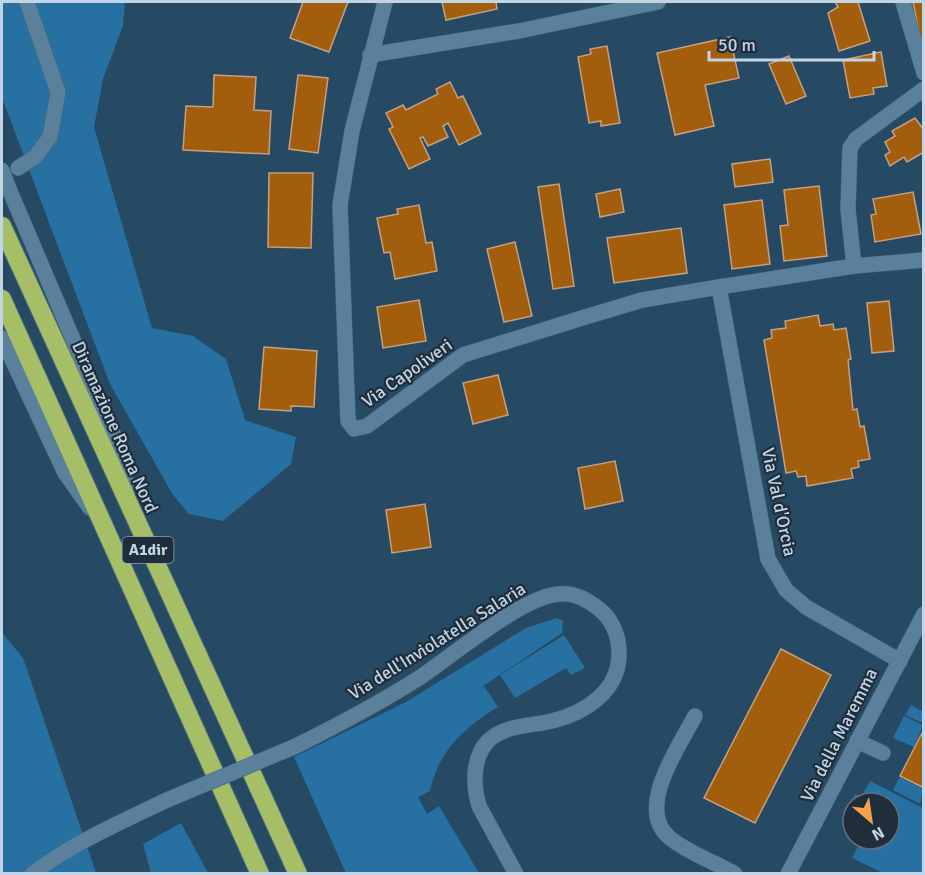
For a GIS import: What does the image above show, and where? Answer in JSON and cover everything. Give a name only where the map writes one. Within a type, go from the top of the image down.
[{"type":"highway","name":"Diramazione Roma Nord","points":[[2,226],[298,873]]},
{"type":"highway","name":"A1dir","points":[[2,299],[260,873]]},
{"type":"street","points":[[18,168],[35,157],[50,137],[58,92],[27,2]]},
{"type":"street","points":[[385,2],[370,55],[519,31],[658,2]]},
{"type":"street","points":[[903,2],[924,73]]},
{"type":"street","name":"Via Capoliveri","points":[[370,55],[352,131],[340,206],[348,421],[352,428],[366,426],[463,355],[642,300],[854,266],[924,260]]},
{"type":"street","points":[[854,266],[848,209],[850,148],[856,139],[924,89]]},
{"type":"street","points":[[4,177],[120,450],[133,516]]},
{"type":"street","name":"Via Val d'Orcia","points":[[719,287],[768,559],[786,590],[806,608],[900,661]]},
{"type":"street","points":[[2,338],[65,473],[107,532]]},
{"type":"street","name":"Via dell'Inviolatella Salaria","points":[[32,873],[51,859],[167,800],[296,746],[381,701],[543,597],[562,593],[584,598],[603,612],[614,627],[618,643],[618,665],[608,688],[593,704],[568,716],[499,734],[488,741],[479,755],[476,781],[479,806],[516,873]]},
{"type":"street","name":"Via della Maremma","points":[[788,873],[924,614]]},
{"type":"street","points":[[695,716],[665,773],[656,811],[670,838],[735,873]]},
{"type":"street","points":[[857,741],[883,753]]},
{"type":"shaded area","points":[[2,2],[125,2],[123,26],[103,79],[94,127],[152,328],[193,336],[226,359],[245,420],[296,437],[291,464],[223,521],[189,514],[173,495],[110,384],[2,98]]},
{"type":"shaded area","points":[[557,618],[563,621],[562,633],[467,697],[484,686],[498,707],[464,732],[446,752],[439,764],[430,791],[418,797],[427,814],[439,806],[479,873],[346,873],[294,757],[406,702],[526,628]]},
{"type":"shaded area","points":[[2,633],[23,658],[96,873],[2,873]]},
{"type":"shaded area","points":[[564,635],[585,668],[571,675],[566,668],[515,698],[500,675]]},
{"type":"shaded area","points":[[911,705],[922,711],[923,708],[923,723],[905,715]]},
{"type":"shaded area","points":[[904,716],[923,725],[914,747],[893,738]]},
{"type":"shaded area","points":[[900,777],[923,789],[920,804],[901,794],[901,791],[893,790]]},
{"type":"shaded area","points":[[870,781],[890,791],[864,791]]},
{"type":"shaded area","points":[[901,797],[923,808],[923,873],[883,873],[852,858],[856,851],[901,851]]},
{"type":"shaded area","points":[[181,823],[208,873],[151,873],[143,844]]},
{"type":"building","points":[[303,2],[348,2],[329,52],[290,38]]},
{"type":"building","points":[[442,2],[496,2],[497,9],[446,20]]},
{"type":"building","points":[[835,2],[858,2],[870,41],[839,51],[828,13],[838,7]]},
{"type":"building","points":[[913,2],[924,2],[924,57]]},
{"type":"building","points":[[730,37],[739,78],[705,85],[714,126],[675,135],[657,53]]},
{"type":"building","points":[[607,46],[620,123],[601,126],[601,121],[589,123],[578,57],[591,54],[590,49]]},
{"type":"building","points":[[881,52],[887,86],[873,88],[874,94],[850,98],[843,60]]},
{"type":"building","points":[[789,56],[806,96],[786,104],[769,64]]},
{"type":"building","points":[[214,75],[256,77],[254,110],[271,111],[269,154],[183,150],[186,106],[213,107]]},
{"type":"building","points":[[298,75],[328,78],[318,153],[289,149]]},
{"type":"building","points":[[450,82],[458,98],[463,96],[481,134],[459,145],[448,123],[443,126],[448,137],[428,146],[423,137],[420,138],[430,159],[409,169],[389,129],[393,127],[386,113],[403,105],[406,110],[438,94],[436,89]]},
{"type":"building","points":[[915,118],[924,130],[924,152],[907,162],[904,157],[890,166],[885,155],[890,152],[885,142],[895,136],[892,131]]},
{"type":"building","points":[[770,159],[773,182],[735,187],[732,164]]},
{"type":"building","points":[[269,173],[313,173],[311,248],[268,247]]},
{"type":"building","points":[[559,184],[574,286],[553,289],[538,187]]},
{"type":"building","points":[[819,186],[827,256],[784,261],[780,226],[788,225],[784,190]]},
{"type":"building","points":[[620,189],[624,212],[600,217],[596,194]]},
{"type":"building","points":[[913,192],[921,234],[875,242],[871,215],[876,214],[873,199]]},
{"type":"building","points":[[762,200],[770,264],[732,269],[724,205]]},
{"type":"building","points":[[419,205],[426,243],[432,242],[437,271],[395,279],[390,252],[384,253],[377,218],[398,214],[397,209]]},
{"type":"building","points":[[681,228],[687,273],[614,283],[607,238]]},
{"type":"building","points":[[515,242],[532,316],[504,322],[487,249]]},
{"type":"building","points":[[419,300],[426,341],[383,348],[377,307]]},
{"type":"building","points":[[889,301],[894,351],[872,353],[867,303]]},
{"type":"building","points":[[818,315],[820,326],[833,324],[834,330],[846,328],[851,359],[848,360],[853,410],[857,409],[860,427],[864,426],[870,459],[858,461],[859,467],[851,469],[853,478],[807,486],[806,476],[798,477],[796,471],[786,473],[764,340],[772,338],[771,330],[786,328],[785,321]]},
{"type":"building","points":[[264,347],[317,351],[314,407],[291,406],[291,411],[259,409]]},
{"type":"building","points":[[498,375],[508,415],[473,424],[463,383]]},
{"type":"building","points":[[615,461],[623,501],[585,509],[578,468]]},
{"type":"building","points":[[425,504],[431,547],[392,553],[386,510]]},
{"type":"building","points":[[781,649],[831,675],[755,823],[704,798]]},
{"type":"building","points":[[924,729],[924,788],[900,776]]}]
